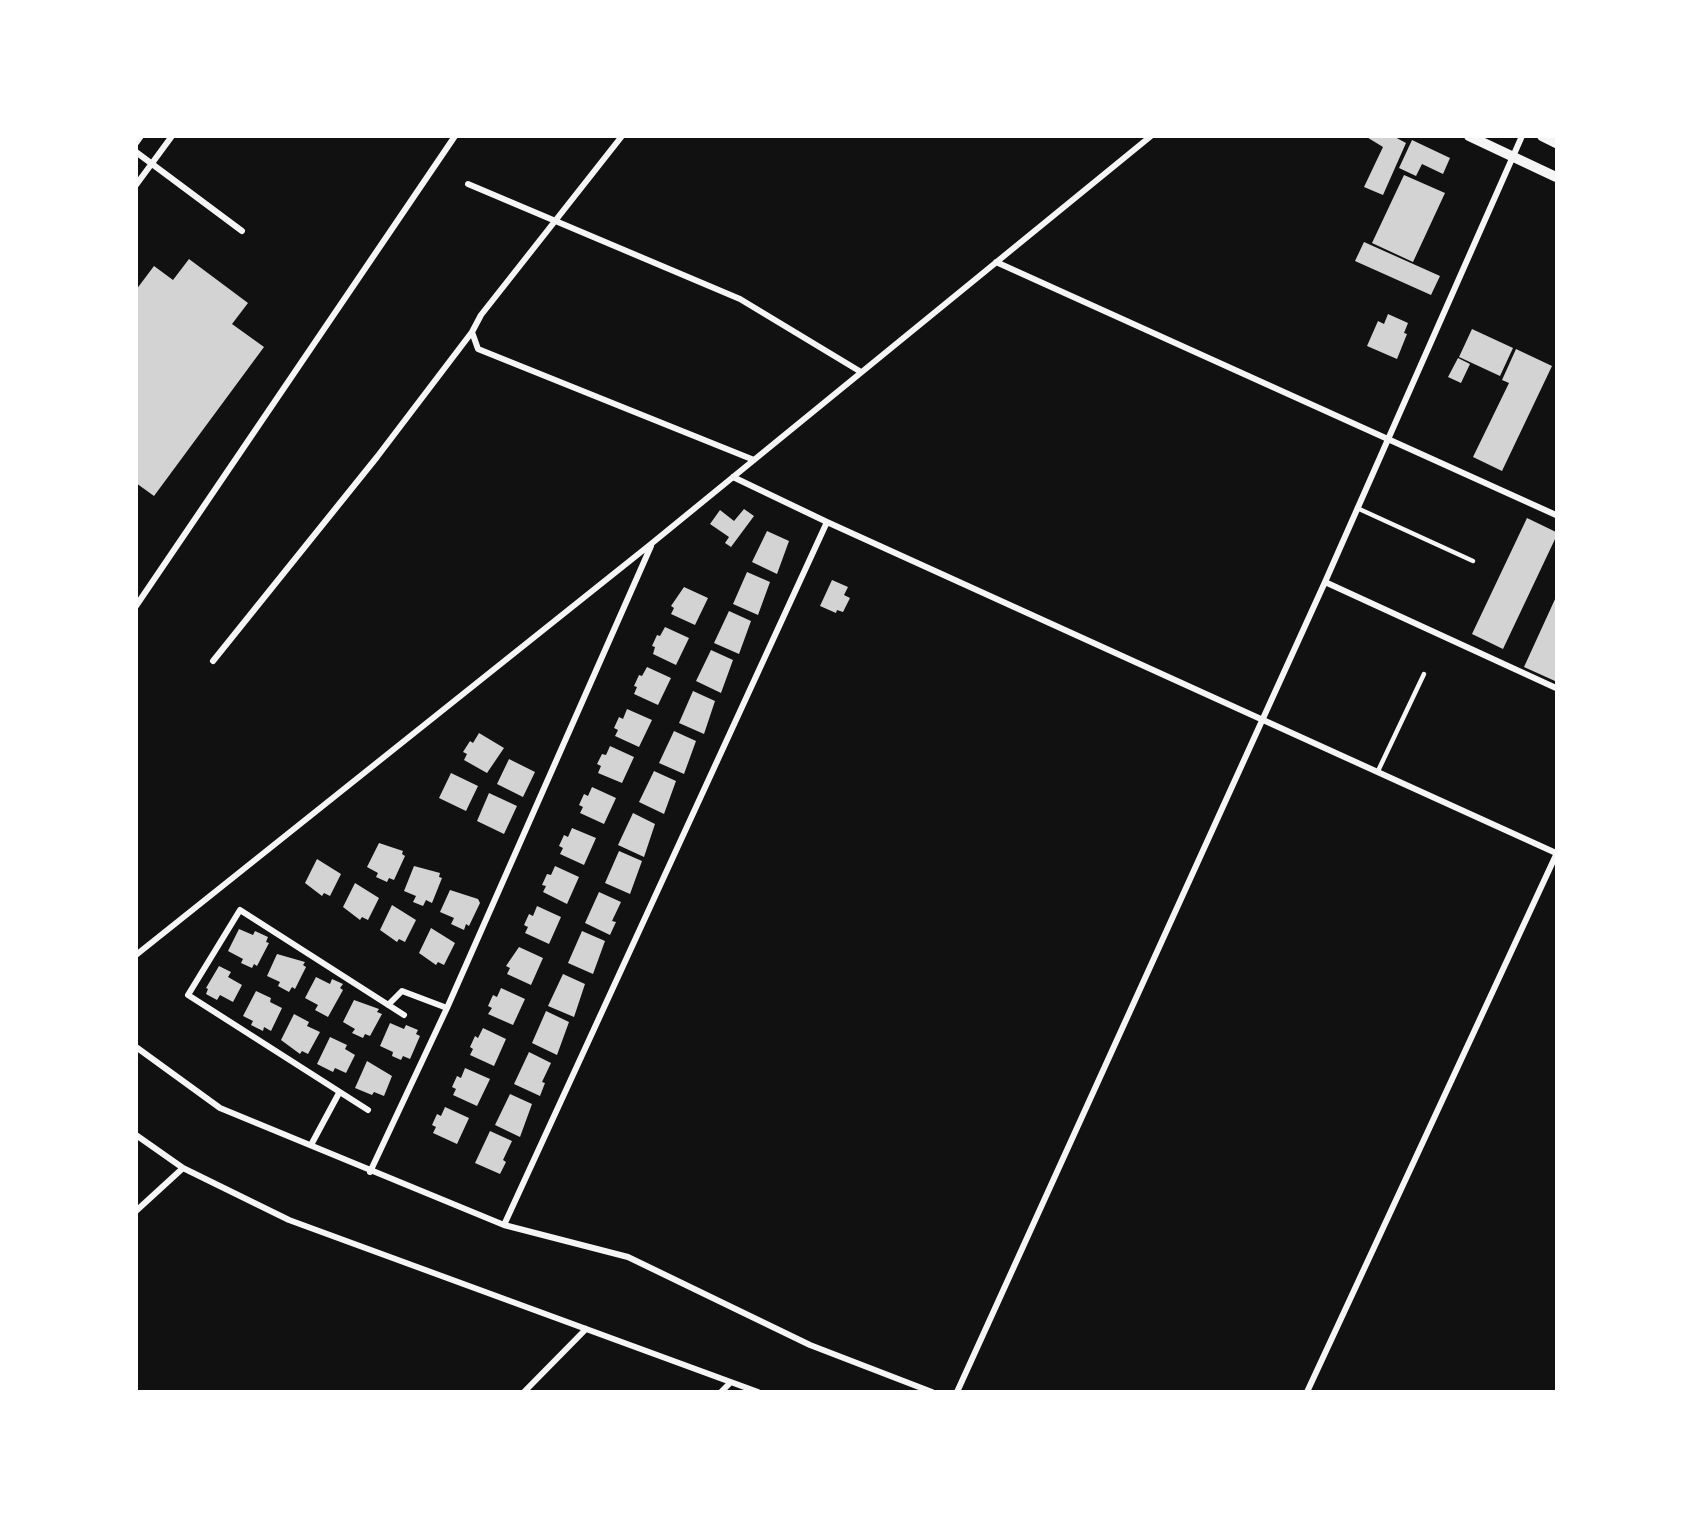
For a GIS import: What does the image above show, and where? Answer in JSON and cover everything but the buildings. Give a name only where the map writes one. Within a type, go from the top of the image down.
[{"type":"street","points":[[136,143],[141,136]]},
{"type":"street","points":[[136,185],[172,136]]},
{"type":"street","points":[[136,606],[456,136]]},
{"type":"street","points":[[213,661],[377,457],[472,332],[481,315],[622,136]]},
{"type":"street","points":[[136,955],[734,477],[1150,136]]},
{"type":"street","points":[[1468,136],[1557,177]]},
{"type":"street","points":[[957,1392],[1325,582],[1522,136]]},
{"type":"street","points":[[1542,136],[1557,143]]},
{"type":"street","points":[[136,152],[242,231]]},
{"type":"street","points":[[468,184],[740,299],[861,372]]},
{"type":"street","points":[[996,262],[1557,515]]},
{"type":"street","points":[[472,332],[478,349],[754,460]]},
{"type":"street","points":[[734,477],[827,522],[1557,854],[1306,1392]]},
{"type":"street","points":[[504,1225],[827,522]]},
{"type":"street","points":[[370,1172],[447,1008],[651,544]]},
{"type":"street","points":[[1325,582],[1557,688]]},
{"type":"street","points":[[368,1110],[188,995],[240,910],[404,1015]]},
{"type":"street","points":[[388,1005],[402,991],[447,1008]]},
{"type":"street","points":[[136,1047],[220,1108],[370,1172],[504,1225],[628,1257],[810,1345],[932,1392]]},
{"type":"street","points":[[311,1145],[339,1093]]},
{"type":"street","points":[[136,1135],[183,1168],[289,1220],[758,1392]]},
{"type":"street","points":[[136,1211],[183,1168]]},
{"type":"street","points":[[524,1392],[586,1329]]},
{"type":"street","points":[[721,1392],[730,1383]]},
{"type":"lane","points":[[1357,508],[1473,561]]},
{"type":"lane","points":[[1378,771],[1424,674]]}]
